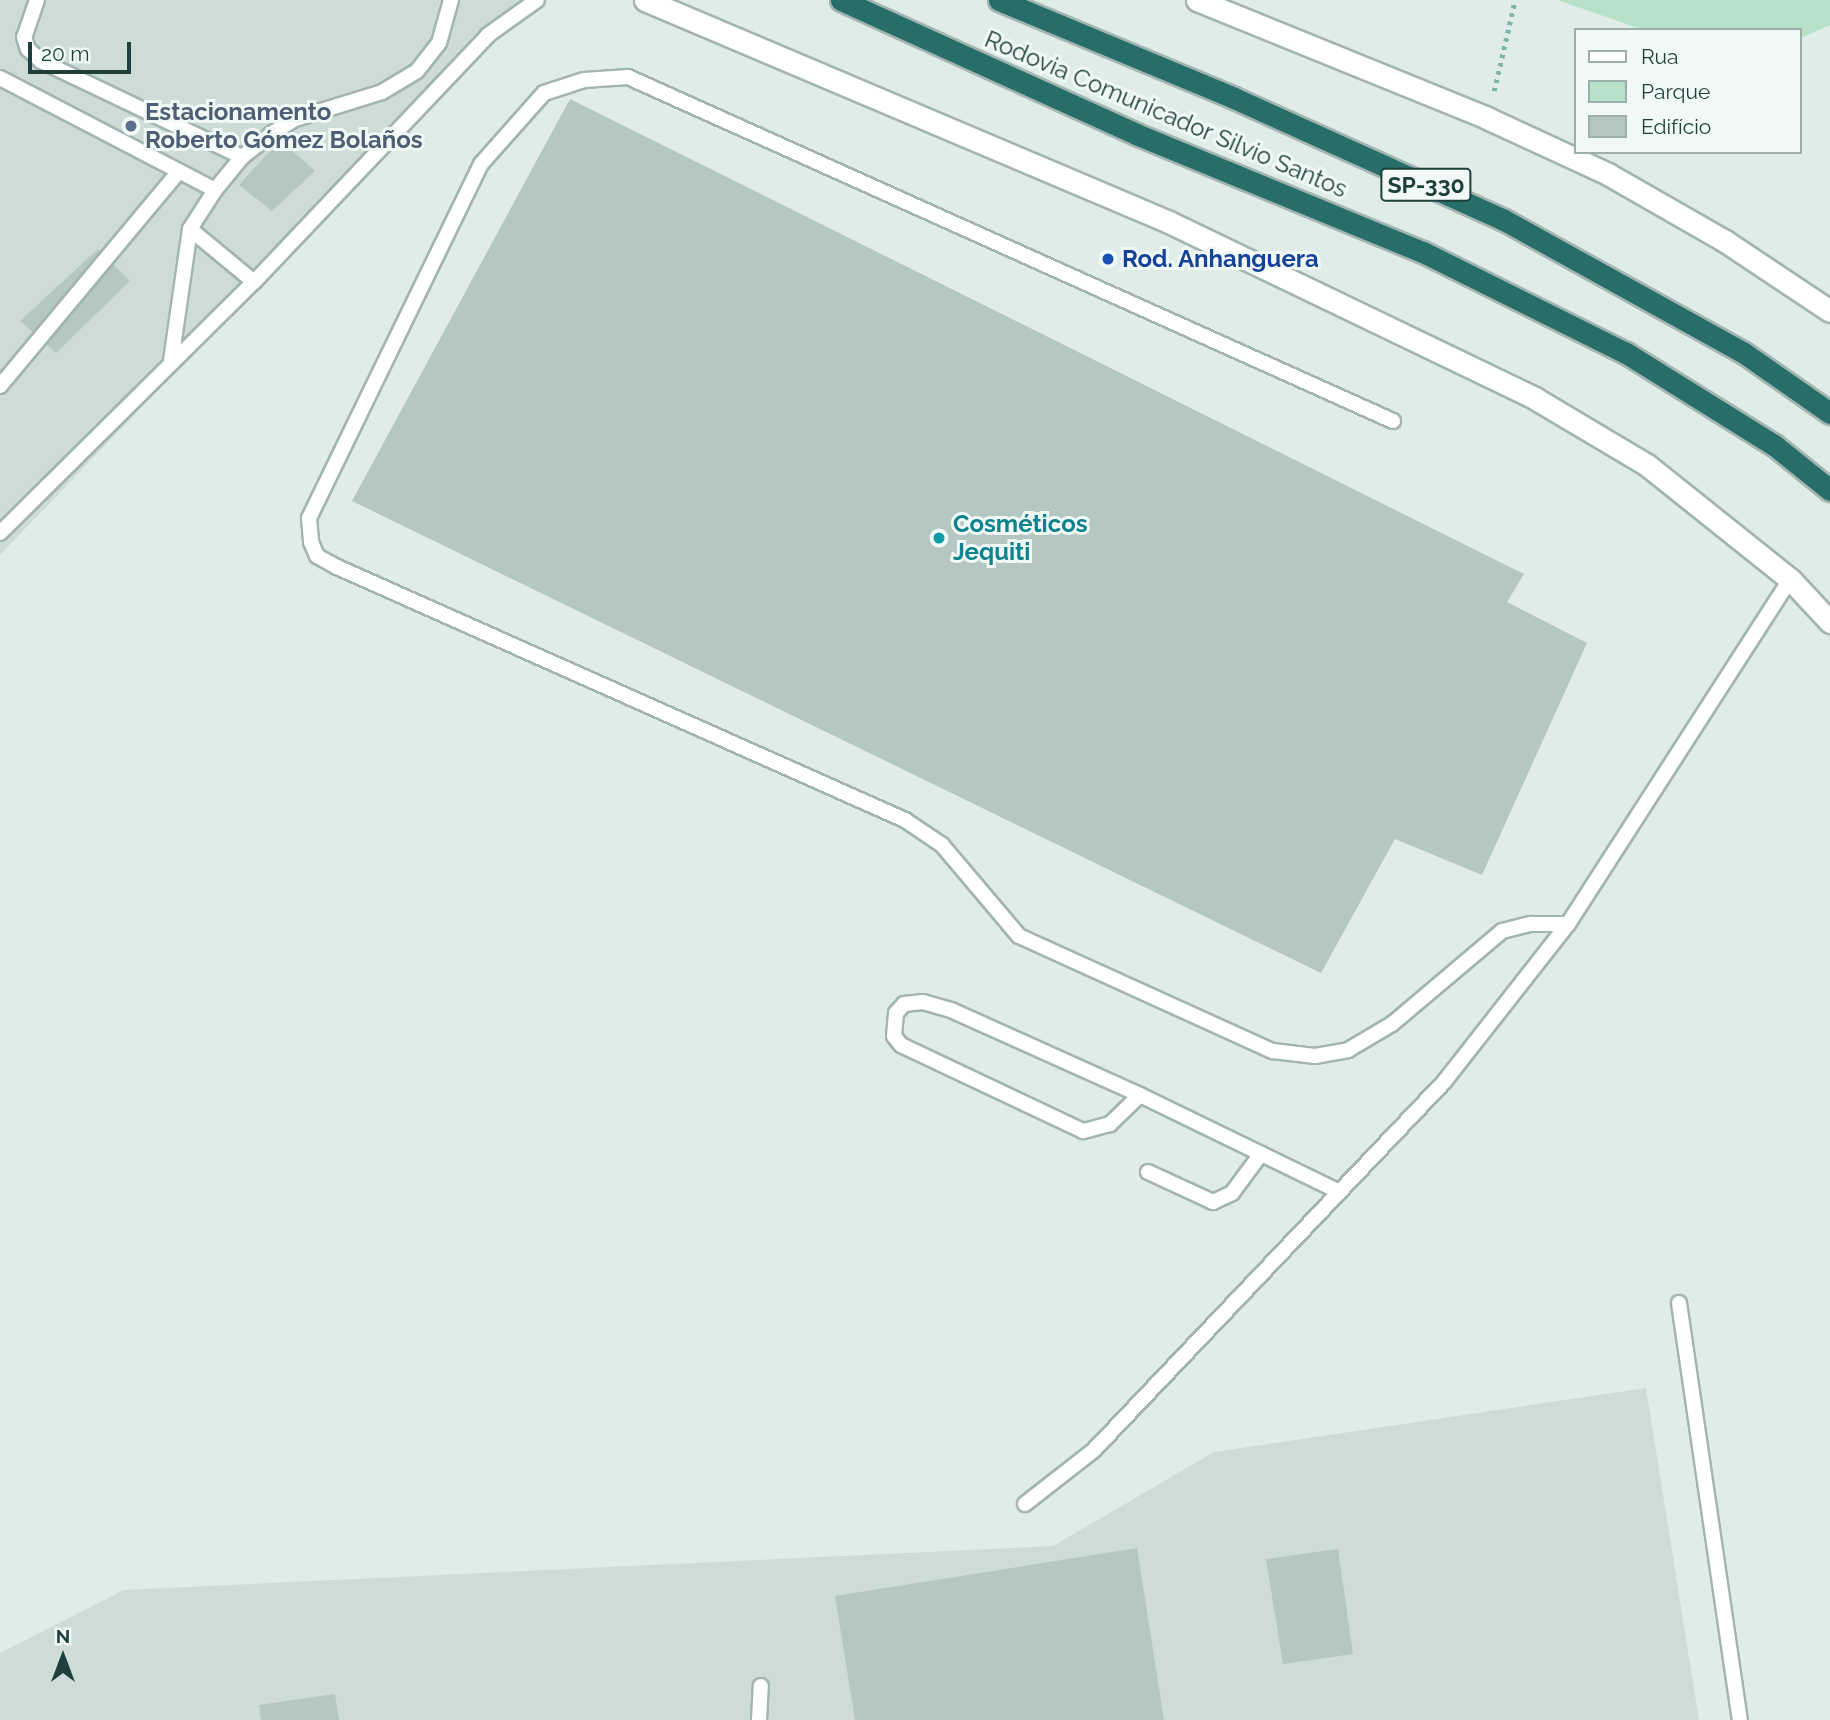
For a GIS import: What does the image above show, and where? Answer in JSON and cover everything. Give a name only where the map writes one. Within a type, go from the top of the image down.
[{"type":"highway","name":"Rodovia Comunicador Silvio Santos","points":[[841,0],[1136,134],[1459,270],[1626,353],[1774,445],[1830,490]]},
{"type":"highway","name":"Rodovia Comunicador Silvio Santos","points":[[999,0],[1234,98],[1504,220],[1744,353],[1830,413]]},
{"type":"main road","points":[[645,0],[1168,222],[1440,349],[1536,399],[1647,465],[1790,579],[1830,622]]},
{"type":"main road","points":[[1197,0],[1488,118],[1608,174],[1725,241],[1830,312]]},
{"type":"lane","points":[[37,0],[24,37],[28,49],[41,61],[242,157]]},
{"type":"lane","points":[[171,361],[190,229],[215,190],[242,157],[295,119],[382,92],[417,71],[439,43],[451,0]]},
{"type":"lane","points":[[0,533],[171,361],[254,282],[488,35],[537,0]]},
{"type":"lane","points":[[1393,421],[628,77],[584,80],[544,93],[481,164],[309,518],[311,542],[317,556],[337,567],[905,820],[942,845],[1019,936],[1273,1051],[1315,1056],[1348,1050],[1392,1024],[1502,931],[1531,924],[1568,924]]},
{"type":"lane","points":[[0,78],[215,190]]},
{"type":"lane","points":[[0,386],[178,172]]},
{"type":"lane","points":[[190,229],[254,282]]},
{"type":"lane","points":[[1025,1504],[1094,1450],[1444,1082],[1568,924],[1790,579]]},
{"type":"lane","points":[[1140,1095],[1110,1124],[1083,1131],[901,1045],[894,1035],[896,1013],[904,1004],[923,1002],[951,1010],[1140,1095],[1340,1192]]},
{"type":"lane","points":[[1148,1172],[1213,1202],[1232,1193],[1261,1154]]},
{"type":"lane","points":[[1679,1303],[1740,1720]]},
{"type":"lane","points":[[759,1720],[761,1686]]},
{"type":"path","points":[[1488,118],[1515,0]]},
{"type":"shaded area","points":[[0,0],[532,0],[0,555]]},
{"type":"shaded area","points":[[1646,1388],[1699,1720],[0,1720],[0,1653],[124,1590],[1053,1546],[1214,1452]]},
{"type":"green space","points":[[1558,0],[1830,0],[1830,25],[1802,37],[1802,28],[1637,28]]},
{"type":"building","name":"Cosméticos Jequiti","points":[[570,99],[1524,574],[1507,602],[1587,643],[1482,875],[1395,839],[1321,973],[352,501]]},
{"type":"building","points":[[280,140],[315,171],[272,211],[239,185]]},
{"type":"building","points":[[98,249],[130,281],[56,353],[20,321]]},
{"type":"building","points":[[1137,1548],[1164,1720],[855,1720],[835,1596]]},
{"type":"building","points":[[1338,1549],[1353,1654],[1283,1664],[1266,1559]]},
{"type":"building","points":[[335,1694],[339,1720],[261,1720],[259,1705]]},
{"type":"place","name":"Estacionamento Roberto Gómez Bolaños","points":[[131,126]]},
{"type":"place","name":"Rod. Anhanguera","points":[[1108,259]]},
{"type":"place","name":"Cosméticos Jequiti","points":[[939,538]]}]
